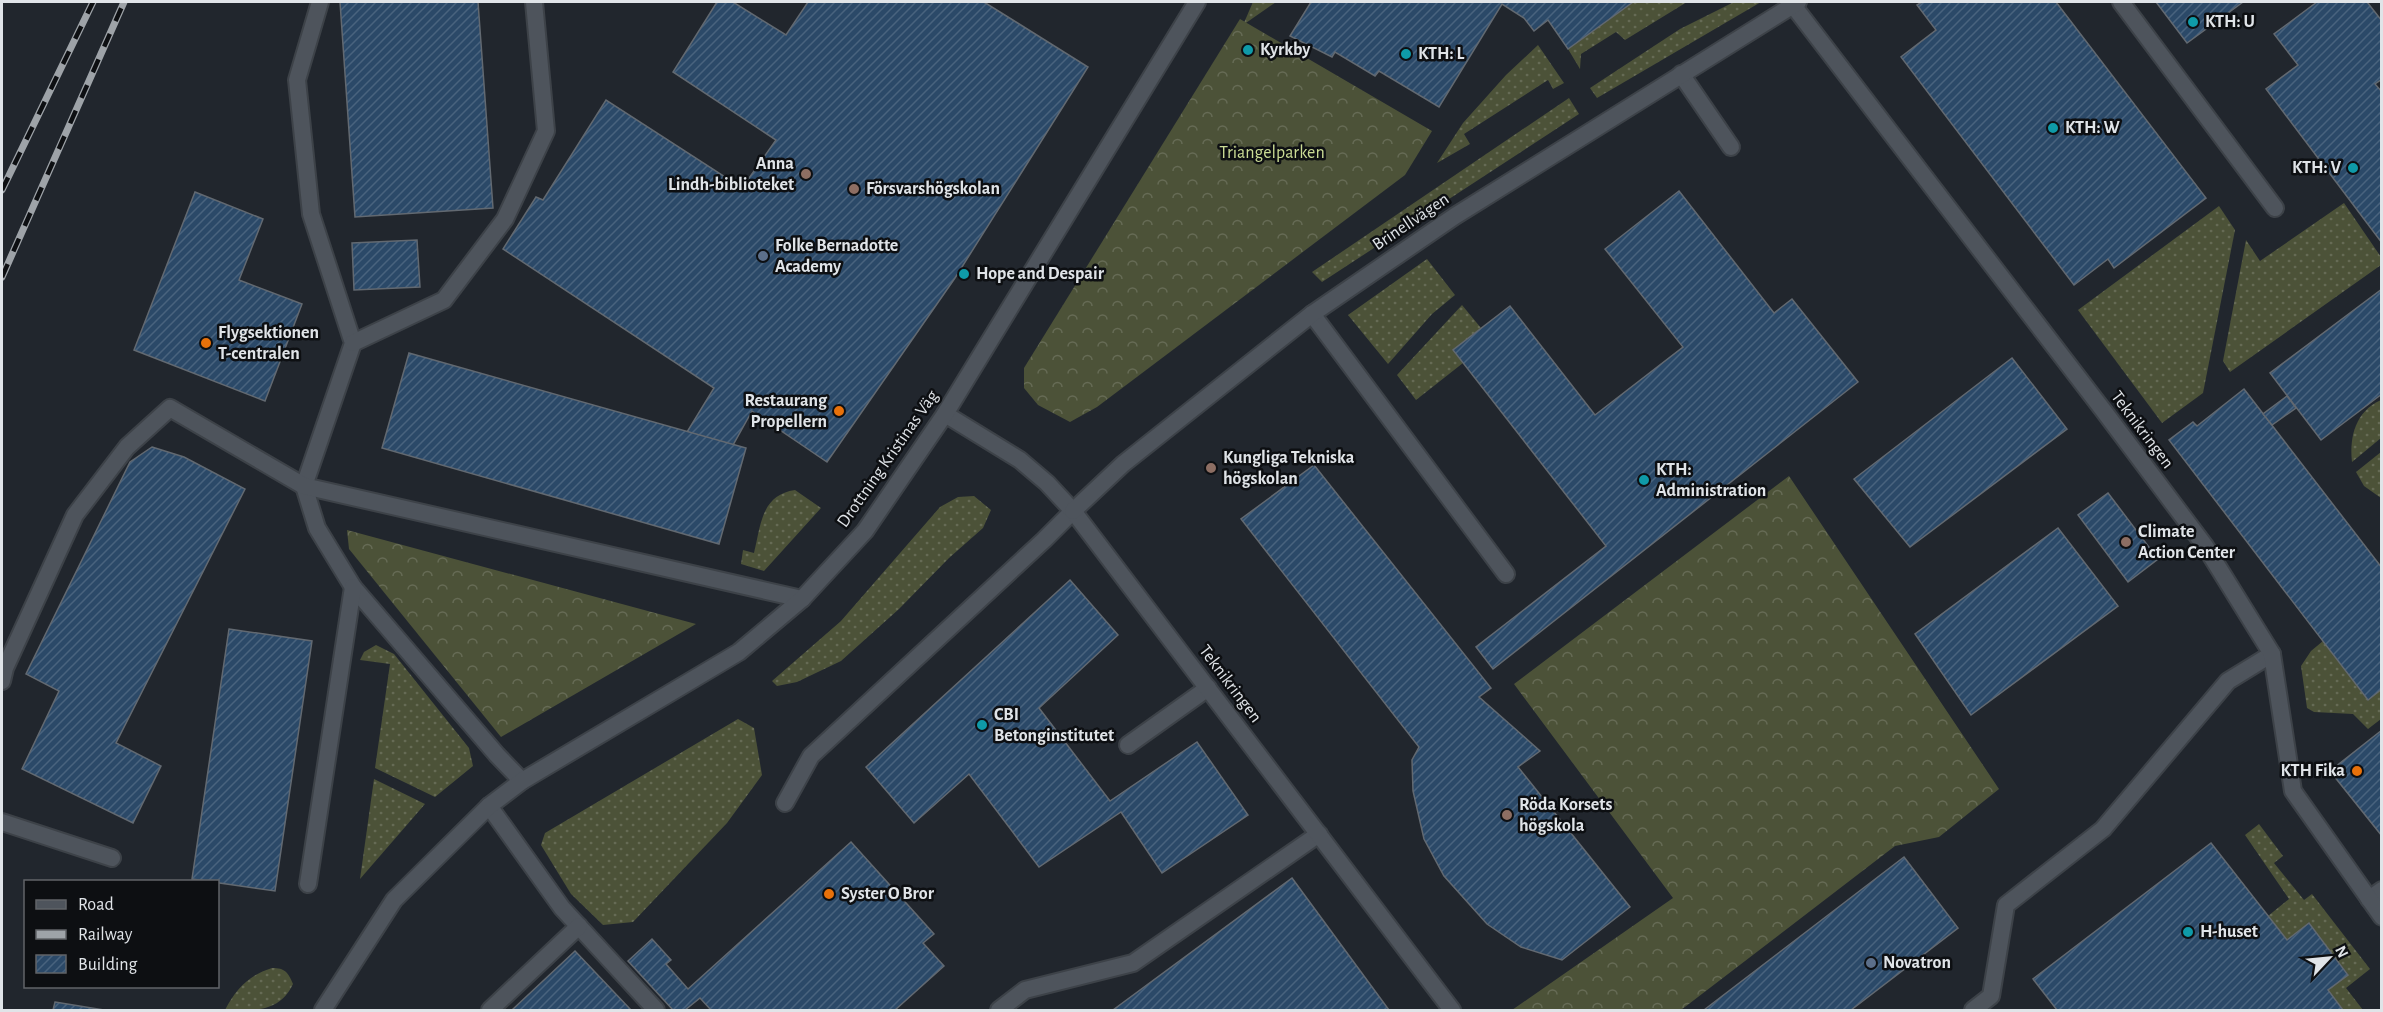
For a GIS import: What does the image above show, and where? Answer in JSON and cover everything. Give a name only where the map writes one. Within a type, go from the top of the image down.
[{"type":"street","points":[[320,2],[297,81],[311,214],[353,343],[304,486],[317,528],[353,587],[522,781]]},
{"type":"street","points":[[353,343],[444,300],[506,219],[546,131],[534,2]]},
{"type":"street","name":"Drottning Kristinas Väg","points":[[323,1011],[394,900],[489,806],[522,781],[740,652],[802,599],[865,531],[945,414],[1197,2]]},
{"type":"street","points":[[2121,2],[2276,208]]},
{"type":"street","name":"Teknikringen","points":[[1795,3],[2205,546],[2272,654],[2293,791],[2375,895],[2382,916]]},
{"type":"street","name":"Brinellvägen","points":[[785,803],[811,756],[1123,464],[1312,314],[1455,216],[1795,3]]},
{"type":"street","points":[[1681,74],[1731,147]]},
{"type":"street","points":[[1312,314],[1506,574]]},
{"type":"street","points":[[2,681],[5,668],[75,515],[127,447],[170,408],[304,486],[802,599]]},
{"type":"street","name":"Teknikringen","points":[[945,414],[1020,460],[1047,483],[1073,511],[1452,1011]]},
{"type":"street","points":[[308,884],[353,587]]},
{"type":"street","points":[[1972,1011],[1991,996],[2006,905],[2103,829],[2228,681],[2272,654]]},
{"type":"street","points":[[1128,745],[1208,687]]},
{"type":"street","points":[[489,806],[562,908],[656,1011]]},
{"type":"street","points":[[2,822],[112,858]]},
{"type":"street","points":[[999,1011],[1025,990],[1133,963],[1319,834]]},
{"type":"street","points":[[490,1011],[579,926]]},
{"type":"green space","points":[[1253,2],[1276,2],[1243,25]]},
{"type":"green space","points":[[1633,2],[1687,2],[1625,40],[1616,32],[1581,54],[1580,69],[1568,49]]},
{"type":"green space","points":[[1734,2],[1761,2],[1597,98],[1590,88],[1680,29]]},
{"type":"green space","name":"Triangelparken","points":[[1240,19],[1432,131],[1405,175],[1097,407],[1070,422],[1038,405],[1024,388],[1024,368]]},
{"type":"green space","points":[[1538,45],[1564,83],[1553,89],[1548,80],[1464,134],[1470,144],[1437,163],[1463,123],[1506,75]]},
{"type":"green space","points":[[1569,98],[1579,114],[1322,282],[1312,272]]},
{"type":"green space","points":[[2344,203],[2381,257],[2381,265],[2230,372],[2223,361],[2246,240],[2260,261]]},
{"type":"green space","points":[[2219,206],[2235,230],[2203,393],[2162,423],[2078,310]]},
{"type":"green space","points":[[1427,259],[1455,295],[1432,314],[1388,364],[1348,315]]},
{"type":"green space","points":[[1462,305],[1481,328],[1453,350],[1463,363],[1416,400],[1397,375]]},
{"type":"green space","points":[[2381,400],[2381,438],[2352,462],[2351,452],[2356,425],[2372,405]]},
{"type":"green space","points":[[2381,452],[2381,498],[2364,486],[2356,472]]},
{"type":"green space","points":[[1789,476],[1999,789],[1939,837],[1895,846],[1681,1010],[1512,1010],[1673,898],[1514,684]]},
{"type":"green space","points":[[795,490],[821,508],[764,571],[741,564],[743,550],[754,553],[761,522],[769,505],[775,498]]},
{"type":"green space","points":[[974,496],[991,510],[983,528],[949,558],[899,609],[841,661],[797,682],[777,686],[772,681],[841,621],[940,507],[958,497]]},
{"type":"green space","points":[[347,530],[696,624],[501,737],[349,549]]},
{"type":"green space","points":[[2323,641],[2368,699],[2381,689],[2381,719],[2368,729],[2353,714],[2314,712],[2307,708],[2301,666],[2311,651]]},
{"type":"green space","points":[[376,645],[394,654],[469,748],[473,766],[435,797],[375,768],[390,664],[360,660],[364,652]]},
{"type":"green space","points":[[738,719],[754,728],[762,775],[727,823],[633,922],[603,925],[571,894],[541,845],[545,833]]},
{"type":"green space","points":[[374,779],[425,804],[360,879]]},
{"type":"green space","points":[[2259,824],[2283,856],[2274,863],[2304,900],[2312,894],[2370,969],[2346,988],[2363,1010],[2343,1010],[2328,990],[2348,974],[2309,924],[2287,940],[2268,916],[2289,899],[2245,835]]},
{"type":"green space","points":[[272,968],[286,972],[293,984],[281,1000],[274,1005],[256,1010],[225,1010],[244,984],[256,975]]},
{"type":"building","points":[[340,2],[478,2],[493,208],[355,217]]},
{"type":"building","points":[[717,2],[733,2],[786,35],[808,2],[984,2],[1088,67],[955,278],[827,462],[752,411],[733,445],[687,432],[714,388],[503,249],[536,197],[543,200],[606,100],[742,188],[776,140],[673,72]]},
{"type":"building","name":"KTH: L","points":[[1311,2],[1633,2],[1568,49],[1548,20],[1534,31],[1524,18],[1502,4],[1439,107],[1379,71],[1375,76],[1335,52],[1332,57],[1290,36]]},
{"type":"building","name":"KTH: W","points":[[1922,2],[2056,2],[2206,198],[2114,268],[2108,259],[2074,285],[1901,57],[1936,30],[1917,5]]},
{"type":"building","name":"KTH: U","points":[[2156,2],[2243,2],[2187,43]]},
{"type":"building","name":"KTH: V","points":[[2317,2],[2367,2],[2382,21],[2382,79],[2375,84],[2382,92],[2382,243],[2266,89],[2298,65],[2274,34]]},
{"type":"building","name":"KTH: Administration","points":[[1679,191],[1774,313],[1792,299],[1858,382],[1493,669],[1476,647],[1606,546],[1453,350],[1510,306],[1595,415],[1683,347],[1605,249]]},
{"type":"building","points":[[195,192],[263,219],[239,280],[302,304],[265,401],[134,350]]},
{"type":"building","points":[[417,240],[420,287],[354,290],[352,243]]},
{"type":"building","points":[[2382,289],[2382,394],[2321,440],[2270,373]]},
{"type":"building","points":[[409,353],[746,448],[719,544],[382,448]]},
{"type":"building","points":[[2012,358],[2067,429],[1910,547],[1854,479]]},
{"type":"building","points":[[2244,389],[2382,568],[2382,689],[2368,700],[2169,440],[2193,422],[2197,426]]},
{"type":"building","points":[[2287,396],[2296,408],[2272,425],[2263,414]]},
{"type":"building","points":[[152,447],[184,457],[245,489],[116,743],[161,766],[133,823],[22,769],[59,691],[26,674],[130,462]]},
{"type":"building","points":[[1314,465],[1491,688],[1479,697],[1540,751],[1518,767],[1630,907],[1562,960],[1521,947],[1487,924],[1444,876],[1424,839],[1413,791],[1412,760],[1419,747],[1241,519]]},
{"type":"building","points":[[2108,493],[2158,559],[2128,582],[2078,515]]},
{"type":"building","points":[[2058,528],[2118,606],[1971,715],[1915,634]]},
{"type":"building","name":"CBI Betonginstitutet","points":[[1070,580],[1118,635],[1039,708],[1110,801],[1197,742],[1248,815],[1162,873],[1121,812],[1039,867],[969,774],[914,823],[866,767]]},
{"type":"building","points":[[229,629],[312,641],[275,891],[219,883],[219,880],[192,879]]},
{"type":"building","points":[[2382,730],[2382,836],[2330,771]]},
{"type":"building","points":[[851,842],[934,934],[923,943],[944,966],[895,1010],[711,1010],[700,998],[685,1010],[673,1010],[628,961],[652,939],[671,960],[666,964],[688,989]]},
{"type":"building","name":"H-huset","points":[[2211,843],[2287,940],[2309,923],[2348,975],[2328,990],[2343,1010],[2057,1010],[2033,979]]},
{"type":"building","points":[[1904,857],[1958,928],[1851,1010],[1704,1010]]},
{"type":"building","points":[[1292,878],[1389,1010],[1113,1010]]},
{"type":"building","points":[[575,951],[631,1010],[512,1010]]},
{"type":"building","points":[[55,1002],[104,1010],[53,1010]]},
{"type":"railway","points":[[2,190],[93,2]]},
{"type":"railway","points":[[2,277],[124,2]]},
{"type":"place","name":"KTH: U","points":[[2193,22]]},
{"type":"place","name":"Kyrkby","points":[[1248,50]]},
{"type":"place","name":"KTH: L","points":[[1406,54]]},
{"type":"place","name":"KTH: W","points":[[2053,128]]},
{"type":"place","name":"KTH: V","points":[[2353,168]]},
{"type":"place","name":"Anna Lindh-biblioteket","points":[[806,174]]},
{"type":"place","name":"Försvarshögskolan","points":[[854,189]]},
{"type":"place","name":"Folke Bernadotte Academy","points":[[763,256]]},
{"type":"place","name":"Hope and Despair","points":[[964,274]]},
{"type":"place","name":"Flygsektionen T-centralen","points":[[206,343]]},
{"type":"place","name":"Restaurang Propellern","points":[[839,411]]},
{"type":"place","name":"Kungliga Tekniska högskolan","points":[[1211,468]]},
{"type":"place","name":"KTH: Administration","points":[[1644,480]]},
{"type":"place","name":"Climate Action Center","points":[[2126,542]]},
{"type":"place","name":"CBI Betonginstitutet","points":[[982,725]]},
{"type":"place","name":"KTH Fika","points":[[2357,771]]},
{"type":"place","name":"Röda Korsets högskola","points":[[1507,815]]},
{"type":"place","name":"Syster O Bror","points":[[829,894]]},
{"type":"place","name":"H-huset","points":[[2188,932]]},
{"type":"place","name":"Novatron","points":[[1871,963]]}]
